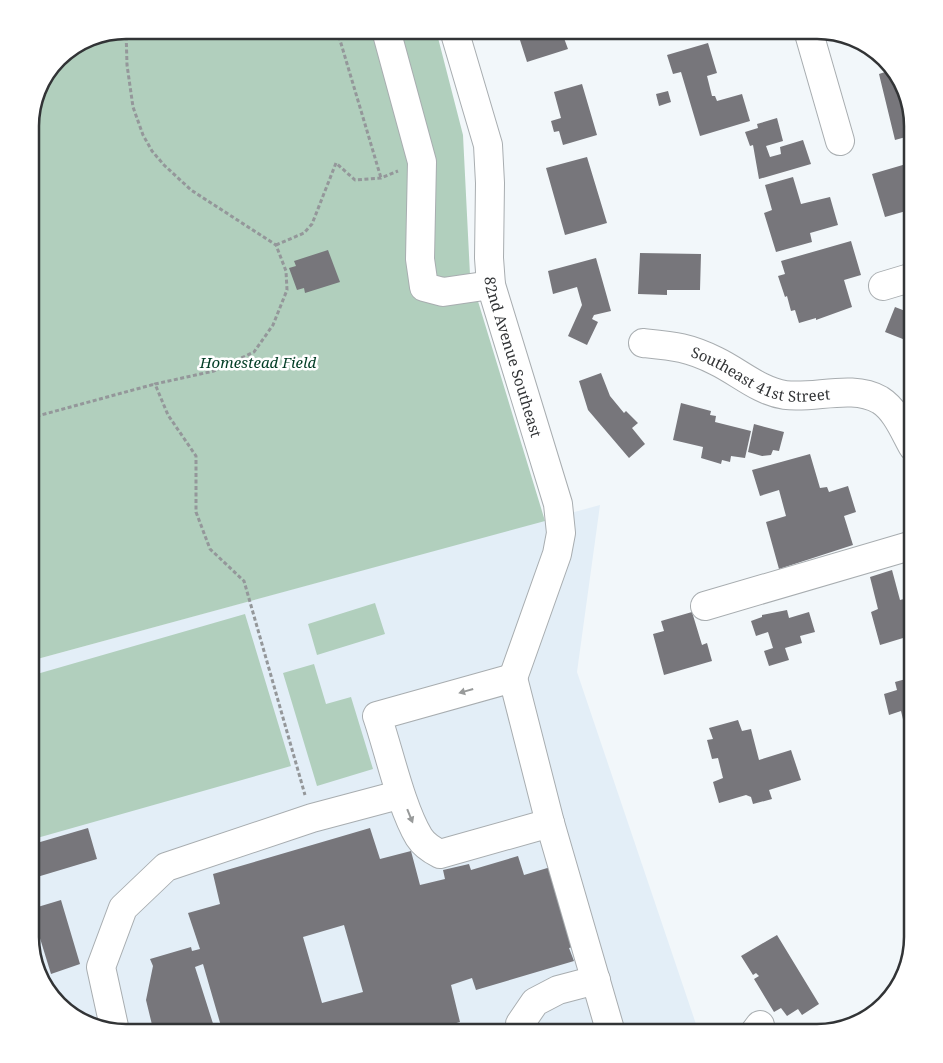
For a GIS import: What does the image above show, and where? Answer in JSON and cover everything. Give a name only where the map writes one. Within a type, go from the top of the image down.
[{"type":"street","points":[[388,39],[422,162],[420,259],[424,287],[443,292],[491,285]]},
{"type":"street","name":"82nd Avenue Southeast","points":[[457,39],[488,145],[490,183],[488,258],[491,285],[558,504],[560,533],[557,554],[513,678]]},
{"type":"street","points":[[811,39],[840,141]]},
{"type":"street","points":[[883,286],[904,280]]},
{"type":"street","name":"Southeast 41st Street","points":[[643,344],[685,348],[718,362],[739,376],[785,395],[842,394],[860,395],[879,400],[893,411],[904,431]]},
{"type":"street","points":[[705,606],[904,548]]},
{"type":"street","points":[[550,823],[440,854],[433,851],[420,838],[409,814],[378,716],[513,678],[550,823],[608,1024]]},
{"type":"street","points":[[113,1024],[101,966],[123,908],[166,867],[312,818],[391,797]]},
{"type":"street","points":[[520,1024],[535,1002],[558,990],[596,980]]},
{"type":"path","points":[[39,416],[156,384],[214,371],[254,352],[274,325],[287,290],[286,271],[276,245],[191,190],[152,151],[143,135],[133,107],[127,66],[126,39]]},
{"type":"path","points":[[340,39],[381,178]]},
{"type":"path","points":[[276,245],[293,239],[312,224],[336,163],[355,180],[381,178],[422,162]]},
{"type":"path","points":[[156,384],[168,415],[196,456],[196,512],[210,549],[244,581],[312,818]]},
{"type":"shaded area","points":[[600,505],[577,672],[696,1024],[114,1024],[77,1010],[68,1003],[50,981],[40,955],[39,659]]},
{"type":"green space","name":"Homestead Field","points":[[125,39],[438,39],[463,135],[470,275],[545,521],[39,659],[39,120],[42,103],[48,87],[68,60],[92,45],[108,40]]},
{"type":"green space","points":[[375,603],[385,634],[317,655],[308,624]]},
{"type":"green space","points":[[245,614],[291,766],[39,837],[39,673]]},
{"type":"green space","points":[[314,664],[326,704],[351,697],[373,769],[317,786],[283,673]]},
{"type":"building","points":[[520,39],[564,39],[568,49],[527,62]]},
{"type":"building","points":[[708,43],[717,73],[707,76],[712,96],[715,96],[717,101],[742,94],[750,121],[700,136],[681,72],[673,74],[667,55]]},
{"type":"building","points":[[885,72],[893,82],[900,97],[904,114],[904,138],[895,140],[879,74]]},
{"type":"building","points":[[582,84],[597,135],[563,145],[559,131],[554,132],[551,121],[561,118],[554,92]]},
{"type":"building","points":[[668,91],[671,102],[659,106],[656,94]]},
{"type":"building","points":[[777,118],[783,141],[766,146],[770,157],[781,154],[780,147],[803,140],[811,164],[759,179],[753,145],[750,146],[745,132],[758,128],[757,124]]},
{"type":"building","points":[[587,157],[607,223],[565,235],[546,168]]},
{"type":"building","points":[[904,165],[904,212],[885,217],[872,174]]},
{"type":"building","points":[[793,177],[801,204],[830,197],[838,225],[810,233],[812,242],[776,252],[764,213],[772,210],[765,185]]},
{"type":"building","points":[[851,241],[861,275],[844,280],[852,307],[816,320],[816,318],[799,323],[795,310],[791,311],[778,276],[785,274],[781,261]]},
{"type":"building","points":[[328,250],[340,282],[305,293],[304,288],[297,290],[289,268],[296,266],[294,261]]},
{"type":"building","points":[[640,253],[701,254],[700,290],[667,290],[667,295],[638,294]]},
{"type":"building","points":[[596,258],[611,311],[594,315],[592,319],[598,322],[587,345],[568,336],[582,305],[577,287],[553,294],[548,271]]},
{"type":"building","points":[[895,307],[904,310],[904,339],[885,332]]},
{"type":"building","points":[[601,373],[610,396],[624,413],[626,411],[638,423],[632,428],[645,444],[629,458],[588,410],[579,381]]},
{"type":"building","points":[[681,403],[711,411],[710,415],[716,416],[715,422],[751,431],[745,458],[731,456],[730,462],[722,460],[721,464],[701,458],[703,447],[673,440]]},
{"type":"building","points":[[754,424],[784,432],[779,451],[773,450],[771,455],[762,456],[748,452]]},
{"type":"building","points":[[810,454],[820,488],[827,487],[829,492],[848,486],[856,512],[844,516],[853,545],[779,569],[766,522],[786,516],[779,490],[760,496],[752,470]]},
{"type":"building","points":[[892,570],[900,600],[904,599],[904,638],[880,645],[871,612],[878,609],[870,577]]},
{"type":"building","points":[[787,610],[789,618],[809,612],[815,632],[800,636],[802,643],[785,648],[789,660],[769,666],[764,651],[773,648],[768,632],[756,636],[751,621],[762,617],[762,615]]},
{"type":"building","points":[[692,612],[702,645],[707,643],[712,661],[664,675],[653,634],[664,631],[661,621]]},
{"type":"building","points":[[904,680],[904,723],[901,711],[889,715],[884,694],[897,690],[895,682]]},
{"type":"building","points":[[738,720],[742,731],[751,729],[759,760],[791,750],[801,780],[769,790],[772,799],[753,804],[751,797],[746,795],[719,803],[713,782],[723,778],[718,758],[712,759],[707,740],[713,739],[709,728]]},
{"type":"building","points":[[88,828],[97,859],[39,876],[39,842]]},
{"type":"building","points":[[370,828],[380,859],[411,851],[420,885],[445,879],[443,870],[469,864],[471,870],[518,856],[524,875],[554,866],[578,946],[569,948],[574,961],[476,990],[472,978],[451,985],[460,1022],[453,1024],[220,1024],[203,964],[195,967],[213,1024],[152,1024],[146,1000],[153,966],[150,959],[191,947],[192,951],[200,949],[188,913],[220,904],[213,874]],"holes":[[[344,925],[363,992],[322,1003],[303,937]]]},
{"type":"building","points":[[61,900],[80,964],[51,974],[39,935],[39,907]]},
{"type":"building","points":[[777,935],[819,1004],[802,1015],[798,1009],[787,1016],[781,1008],[774,1012],[754,979],[759,976],[756,973],[753,975],[741,956]]}]
